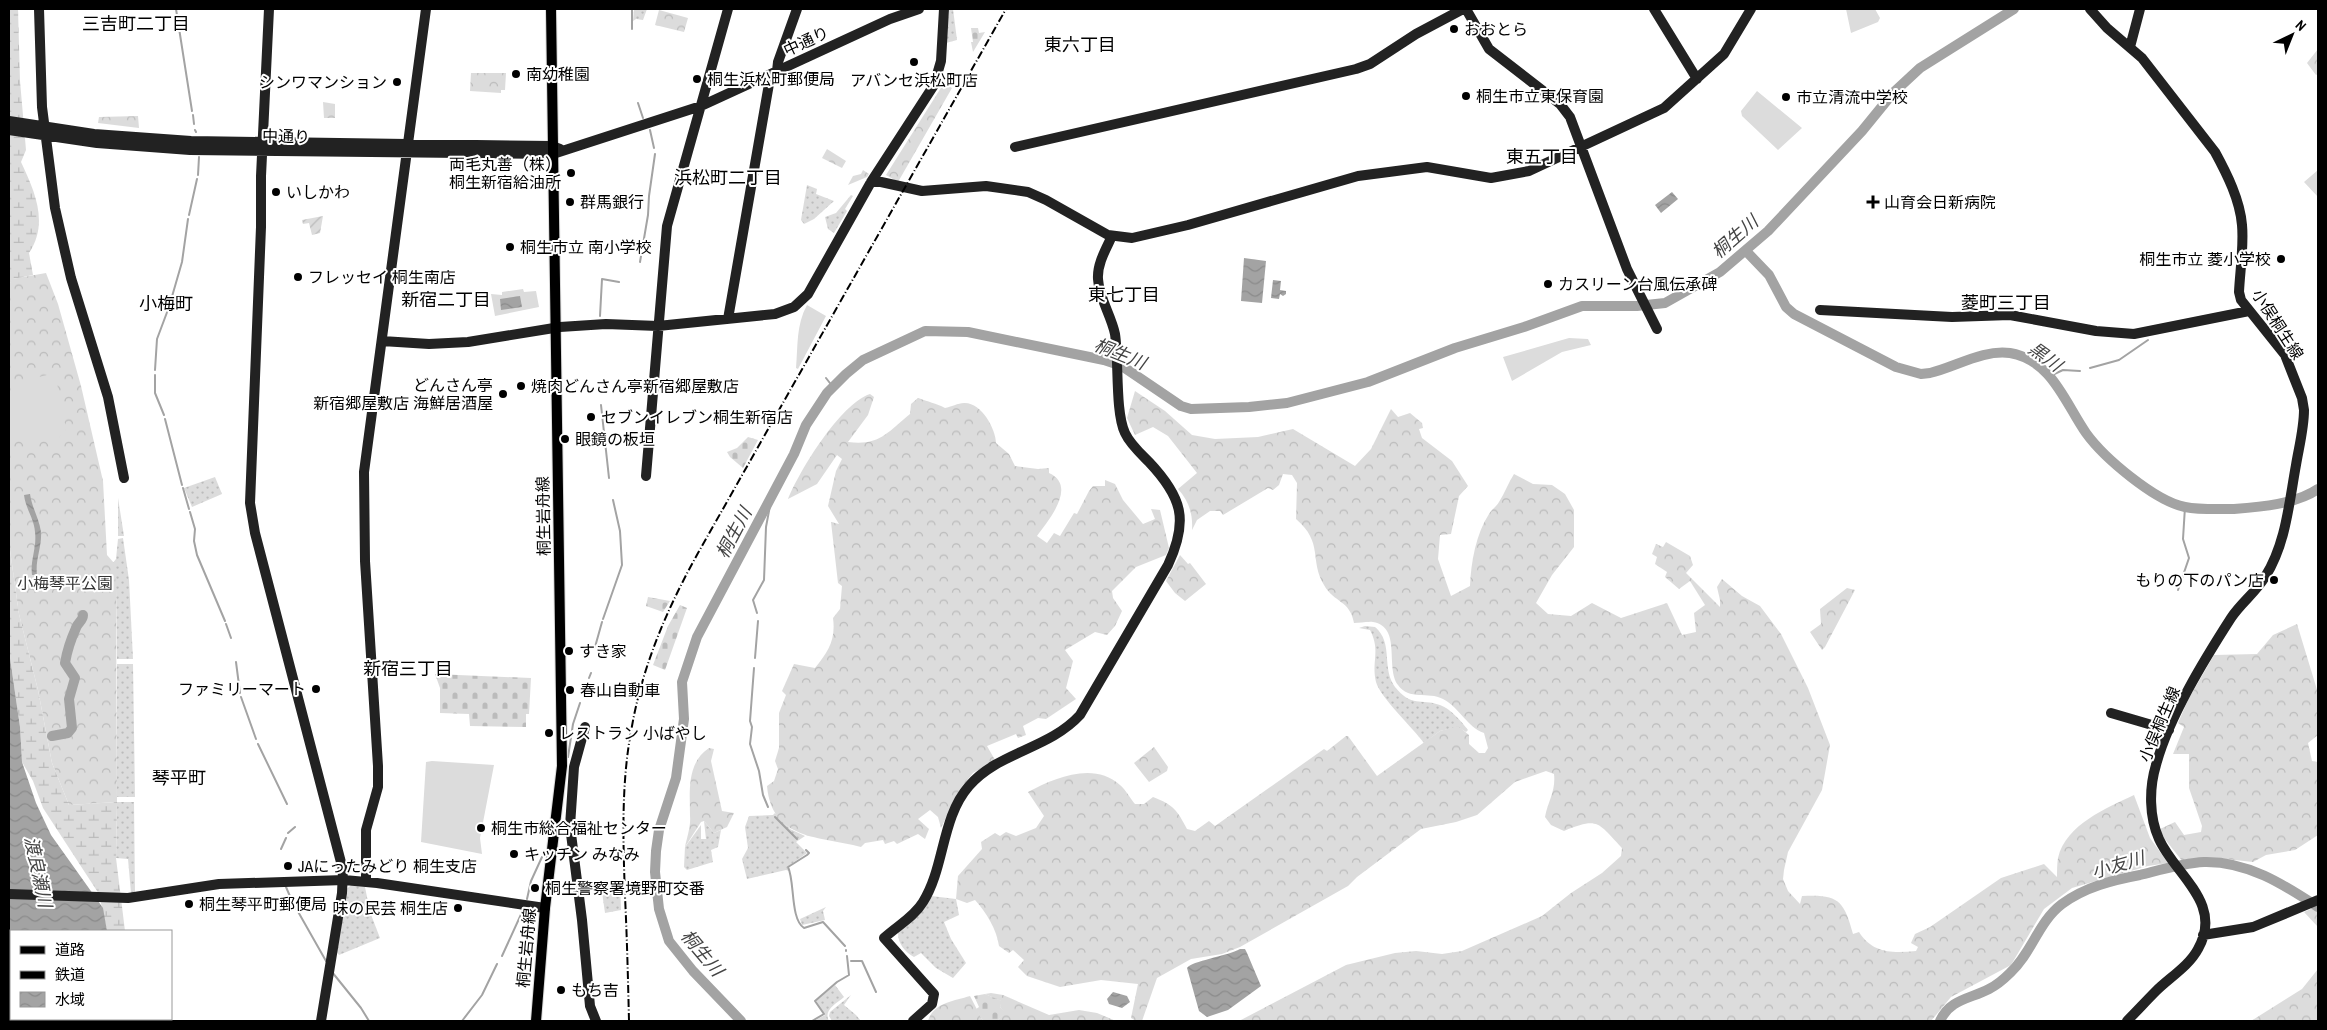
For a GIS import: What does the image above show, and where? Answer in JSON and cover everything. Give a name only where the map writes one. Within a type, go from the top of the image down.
[{"type":"main road","name":"桐生岩舟線","points":[[536,1021],[545,908],[562,766],[551,9]]},
{"type":"street","points":[[39,9],[40,74],[44,131],[52,191],[65,254],[108,396],[124,478]]},
{"type":"street","points":[[269,9],[262,146],[251,513],[344,880],[321,1021]]},
{"type":"street","points":[[366,881],[366,830],[378,787],[378,753],[362,499],[369,424],[382,341],[426,9]]},
{"type":"street","points":[[646,476],[667,226],[728,9]]},
{"type":"street","points":[[728,318],[769,84],[797,9]]},
{"type":"street","name":"中通り","points":[[9,130],[30,129],[262,146],[563,150],[701,106],[890,19],[919,9]]},
{"type":"street","points":[[382,341],[429,344],[468,342],[556,327],[606,324],[658,326],[782,313],[801,302],[871,182],[936,80],[941,61],[944,9]]},
{"type":"street","points":[[1015,147],[1356,69],[1370,64],[1416,34],[1465,9],[1489,48],[1566,110],[1582,146],[1628,270],[1657,330]]},
{"type":"street","points":[[1654,9],[1697,79]]},
{"type":"street","points":[[871,182],[881,182],[922,191],[986,186],[1028,192],[1112,236],[1125,238],[1144,237],[1360,176],[1432,167],[1491,178],[1529,171],[1661,110],[1724,54],[1751,9]]},
{"type":"street","name":"小俣桐生線","points":[[2090,9],[2149,66],[2215,152],[2224,168],[2241,218],[2241,300],[2285,355],[2303,403],[2304,416],[2281,542],[2270,568],[2260,584],[2232,616],[2184,698],[2157,761],[2153,779],[2152,818],[2159,840],[2169,857],[2197,893],[2203,907],[2203,935]]},
{"type":"street","points":[[2130,47],[2140,9]]},
{"type":"street","name":"中通り","points":[[9,121],[30,129]]},
{"type":"street","points":[[913,1021],[932,1004],[934,994],[884,938],[910,918],[925,900],[960,798],[983,772],[1055,735],[1070,725],[1080,715],[1175,551],[1181,521],[1176,497],[1164,478],[1130,442],[1123,429],[1114,333],[1098,281],[1101,262],[1112,236]]},
{"type":"street","points":[[1820,310],[1952,317],[2010,315],[2096,331],[2134,334],[2249,311]]},
{"type":"street","points":[[2111,713],[2169,730]]},
{"type":"street","points":[[586,727],[574,767],[570,828],[582,920],[590,1006],[596,1021]]},
{"type":"street","points":[[562,766],[574,767]]},
{"type":"street","points":[[558,795],[565,791],[572,795]]},
{"type":"street","points":[[9,894],[136,898],[219,884],[344,880],[366,881],[545,908]]},
{"type":"street","points":[[2127,1021],[2192,958],[2199,948],[2203,935],[2252,927],[2315,902]]},
{"type":"green space","points":[[9,9],[18,9],[20,81],[26,150],[21,162],[35,196],[39,219],[35,242],[29,253],[33,275],[13,279],[9,285]]},
{"type":"green space","points":[[634,9],[647,9],[643,20],[636,19],[633,21]]},
{"type":"green space","points":[[949,9],[953,9],[957,40],[946,43]]},
{"type":"green space","points":[[1846,9],[1875,9],[1880,18],[1878,22],[1851,33]]},
{"type":"green space","points":[[659,10],[688,18],[684,32],[655,25]]},
{"type":"green space","points":[[971,28],[978,28],[979,33],[985,32],[973,52],[971,42],[973,42]]},
{"type":"green space","points":[[2318,49],[2318,74],[2316,75],[2307,63]]},
{"type":"green space","points":[[471,73],[506,73],[505,90],[501,90],[501,93],[470,91]]},
{"type":"green space","points":[[944,83],[952,88],[898,182],[886,175]]},
{"type":"green space","points":[[1757,91],[1802,128],[1778,150],[1742,116],[1741,111]]},
{"type":"green space","points":[[323,102],[335,104],[335,118],[324,118]]},
{"type":"green space","points":[[138,116],[139,128],[98,123],[99,117]]},
{"type":"green space","points":[[827,149],[846,161],[842,168],[822,158]]},
{"type":"green space","points":[[863,170],[869,174],[867,177],[848,185],[853,176],[861,174]]},
{"type":"green space","points":[[2318,170],[2318,197],[2304,182]]},
{"type":"green space","points":[[807,185],[817,189],[816,194],[834,201],[814,219],[804,224],[801,220]]},
{"type":"green space","points":[[851,195],[853,196],[845,209],[847,211],[834,233],[828,229],[825,217],[836,213]]},
{"type":"green space","points":[[323,216],[320,233],[312,235],[309,223],[303,224],[302,220]]},
{"type":"green space","name":"小梅琴平公園","points":[[46,273],[58,304],[81,386],[103,481],[107,555],[114,563],[116,589],[117,802],[69,805],[52,763],[38,690],[19,614],[9,543],[9,285],[12,279]]},
{"type":"green space","points":[[523,289],[524,292],[536,291],[539,307],[495,316],[491,294],[502,295],[502,292]]},
{"type":"green space","points":[[807,305],[826,316],[798,369],[796,368],[799,328]]},
{"type":"green space","points":[[1569,338],[1588,339],[1591,345],[1562,352],[1512,381],[1503,357]]},
{"type":"green space","points":[[55,373],[66,429],[59,438],[11,440],[9,438],[9,397],[31,379]]},
{"type":"green space","points":[[1135,391],[1165,411],[1192,435],[1215,439],[1258,437],[1293,429],[1355,466],[1371,449],[1391,409],[1398,417],[1410,413],[1422,423],[1423,428],[1419,429],[1422,438],[1452,461],[1468,486],[1459,496],[1451,534],[1440,535],[1438,559],[1451,596],[1470,586],[1473,558],[1484,522],[1501,499],[1514,474],[1533,484],[1552,485],[1565,494],[1574,510],[1574,547],[1552,575],[1536,603],[1548,614],[1571,616],[1592,603],[1621,618],[1667,603],[1682,635],[1696,632],[1694,613],[1705,605],[1690,581],[1679,589],[1665,577],[1667,572],[1655,564],[1657,557],[1652,554],[1656,544],[1663,547],[1666,542],[1690,556],[1693,565],[1686,573],[1720,607],[1717,587],[1722,579],[1742,596],[1760,606],[1781,634],[1808,688],[1830,745],[1822,790],[1788,852],[1783,879],[1788,891],[1800,904],[1802,896],[1824,896],[1838,902],[1846,913],[1853,934],[1859,932],[1871,945],[1877,948],[1892,952],[1916,951],[1918,947],[1911,943],[1915,934],[1930,927],[2001,878],[2044,864],[2057,877],[2058,858],[2062,846],[2069,836],[2078,827],[2100,812],[2134,795],[2150,838],[2168,863],[2148,866],[2072,888],[2044,909],[2011,965],[1951,997],[1931,1021],[1239,1021],[1346,965],[1395,953],[1416,951],[1442,954],[1462,951],[1542,916],[1571,893],[1602,873],[1621,856],[1622,848],[1597,824],[1584,824],[1564,831],[1551,825],[1545,817],[1553,791],[1554,774],[1546,771],[1515,782],[1477,815],[1456,822],[1421,829],[1357,877],[1348,886],[1240,947],[1222,954],[1191,959],[1157,978],[1142,1021],[1136,1021],[1131,1018],[1138,984],[1101,980],[1060,987],[1027,976],[1018,967],[1024,960],[1013,950],[1009,953],[999,946],[990,922],[975,900],[967,903],[956,899],[958,876],[982,849],[981,842],[995,833],[1000,836],[1006,832],[1016,836],[1036,828],[1044,816],[1028,792],[1038,787],[1074,774],[1098,774],[1110,778],[1120,785],[1135,804],[1144,804],[1153,797],[1166,803],[1177,813],[1187,829],[1195,831],[1209,821],[1215,826],[1324,749],[1327,751],[1346,736],[1348,736],[1377,776],[1440,731],[1458,726],[1469,735],[1469,744],[1479,753],[1485,753],[1488,748],[1484,733],[1473,726],[1449,703],[1437,697],[1408,693],[1402,690],[1394,677],[1390,639],[1387,631],[1382,625],[1373,622],[1354,623],[1349,610],[1328,591],[1317,568],[1310,536],[1296,519],[1297,483],[1292,475],[1283,474],[1279,485],[1273,490],[1268,488],[1223,515],[1220,511],[1210,511],[1197,520],[1192,530],[1190,508],[1178,489],[1197,473],[1168,436],[1153,427],[1135,435],[1127,418]]},
{"type":"green space","points":[[870,394],[874,397],[868,415],[848,442],[868,442],[882,437],[910,414],[911,404],[918,398],[945,408],[962,403],[970,404],[986,417],[993,431],[996,443],[1009,454],[1015,466],[1038,469],[1049,468],[1049,473],[1057,479],[1061,486],[1058,504],[1048,522],[1037,536],[1047,543],[1054,533],[1060,536],[1074,513],[1077,514],[1093,486],[1105,486],[1105,480],[1115,484],[1123,500],[1143,524],[1155,519],[1151,509],[1160,510],[1169,548],[1166,555],[1136,567],[1112,591],[1113,598],[1122,611],[1115,626],[1107,635],[1095,632],[1065,650],[1073,661],[1066,688],[1076,699],[1046,719],[1038,718],[1023,726],[1026,735],[1018,738],[1016,734],[987,746],[995,760],[973,773],[960,789],[941,828],[938,817],[930,810],[918,819],[929,829],[925,839],[918,834],[897,844],[894,841],[885,844],[883,840],[865,843],[861,847],[815,837],[788,827],[778,817],[771,804],[767,786],[774,781],[778,769],[775,761],[779,748],[779,713],[786,695],[782,691],[794,664],[815,668],[824,657],[832,639],[833,618],[840,609],[842,586],[838,583],[831,522],[839,524],[828,506],[836,471],[842,459],[837,455],[817,484],[788,499],[822,439],[846,411],[858,400]]},
{"type":"green space","points":[[748,437],[758,440],[743,468],[727,452],[737,448]]},
{"type":"green space","points":[[215,477],[222,494],[192,507],[184,488]]},
{"type":"green space","points":[[118,498],[124,536],[118,536]]},
{"type":"green space","points":[[123,538],[129,580],[133,659],[117,659],[116,589],[104,574],[116,559],[118,539]]},
{"type":"green space","points":[[9,543],[19,614],[38,690],[52,763],[69,805],[117,802],[116,858],[125,930],[107,930],[99,894],[43,808],[33,781],[22,762],[20,727],[9,651]]},
{"type":"green space","points":[[1180,555],[1188,564],[1190,563],[1206,584],[1185,601],[1175,593],[1166,581]]},
{"type":"green space","points":[[1847,588],[1855,590],[1822,650],[1810,632],[1821,624],[1820,609]]},
{"type":"green space","points":[[648,597],[670,601],[663,612],[646,606]]},
{"type":"green space","points":[[680,605],[687,608],[665,670],[653,665],[668,626]]},
{"type":"green space","points":[[2297,624],[2318,693],[2318,735],[2308,743],[2312,761],[2318,762],[2318,835],[2295,850],[2266,855],[2253,862],[2217,858],[2183,862],[2164,838],[2160,829],[2175,822],[2184,835],[2201,832],[2202,826],[2189,788],[2189,754],[2173,754],[2184,727],[2178,723],[2188,700],[2214,655],[2257,654],[2273,635]]},
{"type":"green space","points":[[1365,626],[1375,627],[1381,633],[1386,648],[1391,680],[1401,694],[1411,700],[1433,703],[1444,707],[1452,712],[1462,723],[1468,730],[1466,732],[1458,727],[1440,731],[1424,743],[1390,704],[1379,688],[1374,668],[1375,644],[1373,637],[1370,630],[1359,628]]},
{"type":"green space","points":[[117,664],[133,664],[135,797],[117,797]]},
{"type":"green space","points":[[435,674],[531,678],[529,714],[526,714],[526,727],[470,726],[469,714],[440,713],[440,688]]},
{"type":"green space","points":[[1154,747],[1168,767],[1167,771],[1149,782],[1134,763]]},
{"type":"green space","points":[[709,748],[714,749],[711,761],[722,811],[734,813],[727,827],[714,833],[704,821],[701,822],[685,847],[690,824],[690,788],[693,770],[696,762]]},
{"type":"green space","points":[[426,762],[494,765],[480,838],[482,854],[421,842]]},
{"type":"green space","points":[[117,802],[134,802],[135,893],[131,893],[128,859],[116,858]]},
{"type":"green space","points":[[775,813],[790,829],[805,836],[796,842],[807,853],[787,867],[789,871],[786,870],[747,879],[742,859],[748,848],[745,827],[749,816],[773,815]]},
{"type":"green space","points":[[704,821],[714,833],[721,830],[718,847],[711,850],[713,862],[687,870],[684,867],[685,847],[701,825],[701,839],[706,839]]},
{"type":"green space","points":[[620,883],[621,910],[605,913],[601,885]]},
{"type":"green space","points":[[351,885],[365,887],[370,912],[380,938],[339,955],[336,951],[346,890]]},
{"type":"green space","points":[[931,896],[956,899],[959,915],[944,922],[951,939],[966,963],[953,978],[936,968],[921,953],[914,957],[911,955],[899,941],[898,933],[925,907]]},
{"type":"green space","points":[[826,907],[823,911],[825,920],[802,925],[800,919]]},
{"type":"green space","points":[[2313,908],[2318,911],[2318,927],[2304,912]]},
{"type":"green space","points":[[2318,969],[2318,1021],[2251,1021],[2302,989]]},
{"type":"green space","points":[[835,985],[844,997],[829,1010],[829,1021],[814,1021],[825,1015],[816,1003],[817,1000]]},
{"type":"green space","points":[[985,994],[1003,995],[1049,1015],[1079,1010],[1097,1013],[1116,1021],[997,1021],[1005,1012],[1000,1007],[1001,1001]]},
{"type":"green space","points":[[985,994],[1002,1001],[1000,1007],[1006,1012],[997,1021],[983,1021],[976,1009],[979,1007],[974,996]]},
{"type":"green space","points":[[851,995],[844,1005],[861,1021],[832,1021],[829,1016],[830,1012]]},
{"type":"green space","points":[[970,996],[983,1021],[928,1021],[934,1010],[939,1006]]},
{"type":"water","points":[[1672,192],[1678,199],[1661,213],[1655,205]]},
{"type":"water","points":[[1244,258],[1266,261],[1262,303],[1241,301]]},
{"type":"water","points":[[1273,280],[1281,281],[1280,290],[1286,291],[1286,294],[1283,296],[1280,294],[1279,299],[1271,298]]},
{"type":"water","points":[[520,296],[522,307],[501,310],[500,299]]},
{"type":"water","points":[[30,494],[41,532],[37,575],[32,575],[35,543],[34,527],[24,495]]},
{"type":"water","name":"渡良瀬川","points":[[9,651],[20,727],[22,762],[36,803],[51,835],[103,908],[107,930],[10,930],[10,946]]},
{"type":"water","points":[[1245,949],[1261,986],[1228,1010],[1207,1017],[1199,1011],[1187,968],[1195,963]]},
{"type":"water","points":[[1113,992],[1127,996],[1130,1002],[1122,1008],[1109,1004],[1107,999]]},
{"type":"water","points":[[22,1020],[112,1020],[112,1021]]},
{"type":"waterway","points":[[176,9],[192,111]]},
{"type":"waterway","points":[[632,9],[632,29]]},
{"type":"waterway","name":"桐生川","points":[[741,1021],[693,971],[669,941],[659,909],[655,872],[656,851],[659,830],[676,778],[684,719],[682,682],[697,637],[794,454],[806,425],[827,393],[863,360],[925,331],[968,332],[1104,360],[1122,366],[1181,406],[1191,409],[1249,407],[1287,403],[1368,382],[1455,348],[1524,327],[1582,306],[1637,306],[1665,303],[1720,272],[1768,231],[1862,131],[1893,93],[1920,68],[2014,9]]},
{"type":"waterway","points":[[638,103],[643,118]]},
{"type":"waterway","points":[[193,115],[194,124]]},
{"type":"waterway","points":[[650,130],[654,148]]},
{"type":"waterway","points":[[640,262],[655,154]]},
{"type":"waterway","points":[[198,175],[199,157]]},
{"type":"waterway","points":[[189,215],[197,179]]},
{"type":"waterway","points":[[171,300],[182,262],[188,219]]},
{"type":"waterway","name":"黒川","points":[[1746,251],[1769,275],[1786,307],[1794,314],[1896,367],[1921,374],[1930,373],[1980,356],[2000,352],[2024,357],[2037,364],[2056,384],[2078,421],[2094,443],[2117,466],[2145,488],[2173,503],[2185,507],[2203,509],[2255,507],[2289,501],[2318,489]]},
{"type":"waterway","points":[[600,316],[602,279],[619,282]]},
{"type":"waterway","points":[[155,370],[157,339],[169,307]]},
{"type":"waterway","points":[[2090,368],[2119,360],[2148,340]]},
{"type":"waterway","points":[[2050,376],[2063,370],[2080,371]]},
{"type":"waterway","points":[[155,375],[155,393],[164,415]]},
{"type":"waterway","points":[[826,378],[833,387]]},
{"type":"waterway","points":[[601,405],[609,478]]},
{"type":"waterway","points":[[165,419],[182,485]]},
{"type":"waterway","points":[[183,488],[189,509]]},
{"type":"waterway","points":[[757,613],[753,600],[764,580],[766,527],[772,495]]},
{"type":"waterway","points":[[603,619],[622,565],[620,531],[613,500]]},
{"type":"waterway","points":[[2178,590],[2189,558],[2183,539],[2185,507]]},
{"type":"waterway","points":[[190,512],[195,529],[194,541],[197,555],[225,621]]},
{"type":"waterway","points":[[52,736],[68,733],[72,728],[69,699],[75,678],[65,663],[72,636],[83,615]]},
{"type":"waterway","points":[[755,658],[758,621]]},
{"type":"waterway","points":[[595,647],[602,622]]},
{"type":"waterway","points":[[226,624],[231,638]]},
{"type":"waterway","points":[[236,662],[240,693]]},
{"type":"waterway","points":[[754,668],[750,744],[759,771],[763,795],[768,807]]},
{"type":"waterway","points":[[589,678],[591,673]]},
{"type":"waterway","points":[[241,697],[256,739]]},
{"type":"waterway","points":[[568,757],[573,724],[580,703]]},
{"type":"waterway","points":[[258,744],[287,804]]},
{"type":"waterway","points":[[775,817],[797,839]]},
{"type":"waterway","points":[[288,833],[295,827]]},
{"type":"waterway","points":[[281,849],[286,838]]},
{"type":"waterway","points":[[806,850],[809,853],[807,855],[788,867],[797,917],[804,928],[823,922],[845,946]]},
{"type":"waterway","points":[[527,899],[531,881],[542,857]]},
{"type":"waterway","name":"小友川","points":[[1940,1021],[1949,1008],[1992,987],[2008,975],[2018,965],[2047,920],[2062,904],[2080,893],[2110,882],[2188,864],[2220,863],[2235,865],[2278,882],[2318,907]]},
{"type":"waterway","points":[[286,887],[326,961]]},
{"type":"waterway","points":[[502,956],[523,910]]},
{"type":"waterway","points":[[812,1021],[824,1014],[815,1001],[837,982],[849,975],[847,956]]},
{"type":"waterway","points":[[851,961],[862,961],[876,992]]},
{"type":"waterway","points":[[462,1021],[482,995],[497,964]]},
{"type":"waterway","points":[[332,972],[369,1021]]},
{"type":"railway","points":[[629,1021],[623,832],[624,789],[628,747],[637,703],[658,636],[698,553],[1006,9]]},
{"type":"place","name":"おおとら","points":[[1454,29]]},
{"type":"place","name":"アバンセ浜松町店","points":[[914,62]]},
{"type":"place","name":"南幼稚園","points":[[516,74]]},
{"type":"place","name":"桐生浜松町郵便局","points":[[697,79]]},
{"type":"place","name":"シンワマンション","points":[[397,82]]},
{"type":"place","name":"桐生市立東保育園","points":[[1466,96]]},
{"type":"place","name":"市立清流中学校","points":[[1786,97]]},
{"type":"place","name":"両毛丸善（株） 桐生新宿給油所","points":[[571,173]]},
{"type":"place","name":"いしかわ","points":[[276,192]]},
{"type":"place","name":"群馬銀行","points":[[570,202]]},
{"type":"place","name":"山育会日新病院","points":[[1873,202]]},
{"type":"place","name":"桐生市立 南小学校","points":[[510,247]]},
{"type":"place","name":"桐生市立 菱小学校","points":[[2281,259]]},
{"type":"place","name":"フレッセイ 桐生南店","points":[[298,277]]},
{"type":"place","name":"カスリーン台風伝承碑","points":[[1548,284]]},
{"type":"place","name":"焼肉どんさん亭新宿郷屋敷店","points":[[521,386]]},
{"type":"place","name":"どんさん亭 新宿郷屋敷店 海鮮居酒屋","points":[[503,394]]},
{"type":"place","name":"セブンイレブン桐生新宿店","points":[[591,417]]},
{"type":"place","name":"眼鏡の板垣","points":[[565,439]]},
{"type":"place","name":"もりの下のパン店","points":[[2274,580]]},
{"type":"place","name":"すき家","points":[[569,651]]},
{"type":"place","name":"ファミリーマート","points":[[316,689]]},
{"type":"place","name":"春山自動車","points":[[570,690]]},
{"type":"place","name":"レストラン 小ばやし","points":[[549,733]]},
{"type":"place","name":"桐生市総合福祉センター","points":[[481,828]]},
{"type":"place","name":"キッチン みなみ","points":[[514,854]]},
{"type":"place","name":"JAにったみどり 桐生支店","points":[[288,866]]},
{"type":"place","name":"桐生警察署境野町交番","points":[[535,888]]},
{"type":"place","name":"桐生琴平町郵便局","points":[[189,904]]},
{"type":"place","name":"味の民芸 桐生店","points":[[458,908]]},
{"type":"place","name":"もち吉","points":[[561,990]]},
{"type":"district","name":"三吉町二丁目","points":[[136,24]]},
{"type":"district","name":"東六丁目","points":[[1080,45]]},
{"type":"district","name":"東五丁目","points":[[1542,157]]},
{"type":"district","name":"浜松町二丁目","points":[[728,178]]},
{"type":"district","name":"東七丁目","points":[[1124,295]]},
{"type":"district","name":"新宿二丁目","points":[[446,300]]},
{"type":"district","name":"菱町三丁目","points":[[2006,303]]},
{"type":"district","name":"小梅町","points":[[166,304]]},
{"type":"district","name":"新宿三丁目","points":[[408,669]]},
{"type":"district","name":"琴平町","points":[[179,778]]}]
